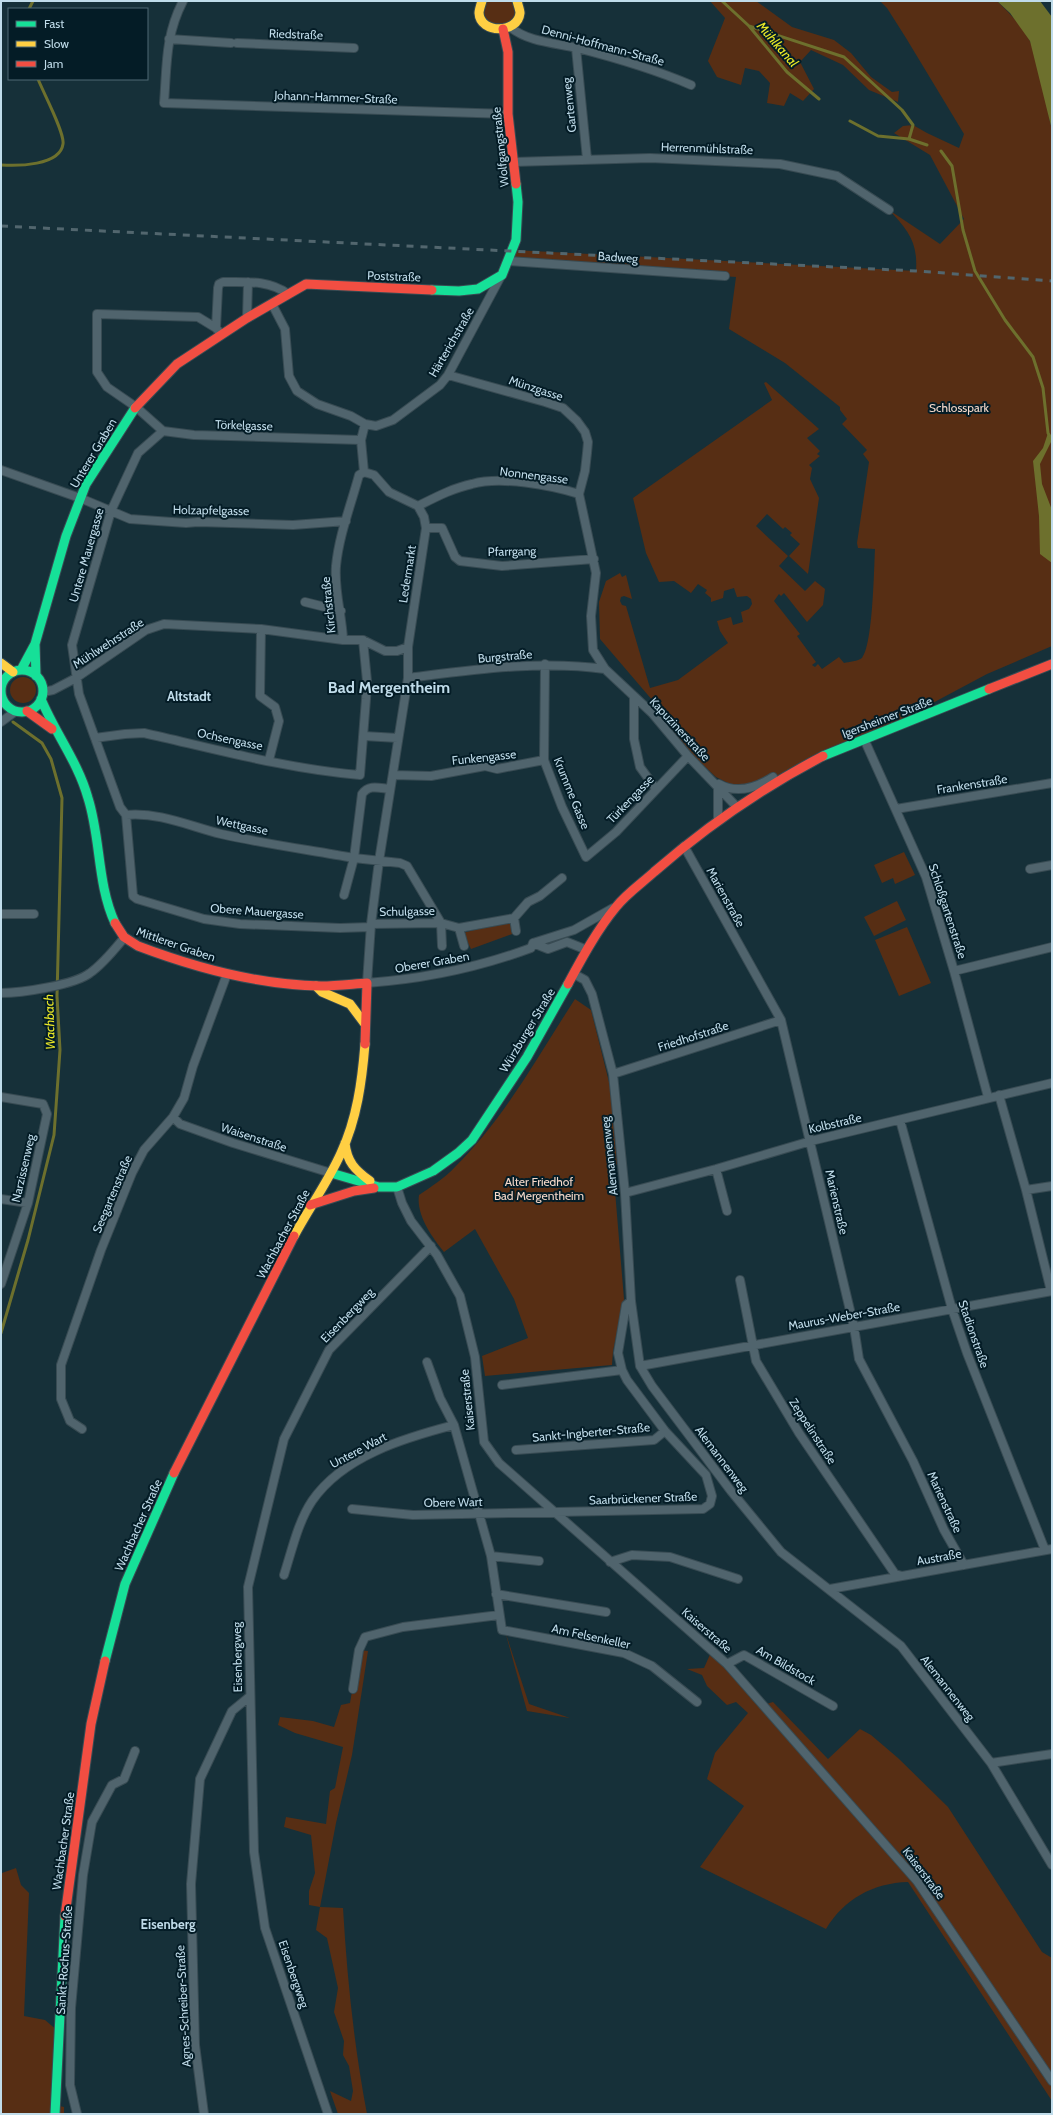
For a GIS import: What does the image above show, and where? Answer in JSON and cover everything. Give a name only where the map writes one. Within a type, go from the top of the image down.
[{"type":"street","points":[[169,38],[173,21],[182,1]]},
{"type":"street","points":[[482,1],[479,10],[484,23],[490,27],[506,28],[518,15],[516,1]]},
{"type":"street","name":"Denni-Hoffmann-Straße","points":[[506,28],[545,42],[576,48],[650,68],[691,85]]},
{"type":"street","name":"Wolfgangstraße","points":[[506,28],[508,52],[508,114],[519,217],[516,240],[508,262]]},
{"type":"street","name":"Riedstraße","points":[[169,38],[234,43],[354,48]]},
{"type":"street","name":"Johann-Hammer-Straße","points":[[169,38],[164,103],[508,114]]},
{"type":"street","name":"Gartenweg","points":[[576,48],[587,159]]},
{"type":"street","name":"Herrenmühlstraße","points":[[513,162],[650,158],[780,164],[837,176],[889,210]]},
{"type":"street","points":[[502,275],[508,262]]},
{"type":"street","name":"Badweg","points":[[508,262],[726,276]]},
{"type":"street","name":"Poststraße","points":[[247,318],[306,284],[459,291],[478,289],[502,275]]},
{"type":"street","name":"Härterichstraße","points":[[365,424],[376,426],[393,420],[440,385],[448,375],[502,275]]},
{"type":"street","points":[[219,331],[219,284],[224,282],[265,283],[278,287],[288,294]]},
{"type":"street","points":[[247,318],[248,282]]},
{"type":"street","points":[[272,304],[285,329],[289,376],[297,391],[317,404],[351,416],[365,424],[361,440],[364,472],[374,475],[389,492],[418,506]]},
{"type":"street","points":[[163,431],[136,407],[107,387],[97,372],[97,314],[198,317],[219,331]]},
{"type":"street","name":"Unterer Graben","points":[[36,676],[35,644],[62,549],[86,484],[136,407],[176,364],[219,331],[247,318]]},
{"type":"street","name":"Münzgasse","points":[[448,375],[563,408],[585,432],[588,442],[585,471],[578,494]]},
{"type":"street","name":"Törkelgasse","points":[[163,431],[194,435],[361,440]]},
{"type":"street","name":"Untere Mauergasse","points":[[76,678],[72,645],[110,511],[138,453],[163,431]]},
{"type":"street","name":"Holzapfelgasse","points":[[1,470],[80,498],[130,519],[186,523],[206,522],[293,525],[346,521]]},
{"type":"street","name":"Kirchstraße","points":[[343,640],[341,611],[337,594],[336,565],[342,535],[359,475],[364,472]]},
{"type":"street","name":"Nonnengasse","points":[[418,506],[445,492],[473,483],[500,482],[532,484],[578,494]]},
{"type":"street","points":[[578,494],[594,559]]},
{"type":"street","name":"Ledermarkt","points":[[393,775],[408,678],[408,647],[426,528],[424,517],[418,506]]},
{"type":"street","name":"Pfarrgang","points":[[426,528],[442,528],[455,557],[460,561],[502,566],[594,559]]},
{"type":"street","name":"Kapuzinerstraße","points":[[594,559],[596,573],[591,616],[593,650],[605,669],[634,698],[652,713],[688,756],[736,806]]},
{"type":"street","points":[[305,602],[341,611]]},
{"type":"street","name":"Mühlwehrstraße","points":[[42,695],[76,678],[146,630],[164,624],[261,629],[343,640],[363,640],[385,651],[408,647]]},
{"type":"street","points":[[261,629],[260,696],[275,707],[279,721],[269,760]]},
{"type":"street","points":[[363,640],[367,681],[360,775],[370,787]]},
{"type":"street","name":"Unterer Graben","points":[[17,671],[35,644]]},
{"type":"street","points":[[1,663],[17,671],[36,676],[40,680],[42,695],[33,708],[28,711],[16,711],[2,701],[2,682],[17,671]]},
{"type":"street","name":"Burgstraße","points":[[408,678],[545,664],[574,665],[605,669]]},
{"type":"street","name":"Krumme Gasse","points":[[545,664],[544,760],[562,807],[586,857]]},
{"type":"street","name":"Igersheimer Straße","points":[[736,806],[783,777],[835,750],[1052,664]]},
{"type":"street","name":"Obere Mauergasse","points":[[76,678],[78,694],[120,807],[126,815],[133,896],[137,899],[204,919],[240,924],[340,928],[371,926]]},
{"type":"street","name":"Mittlerer Graben","points":[[42,695],[56,732],[69,750],[86,791],[96,829],[106,899],[116,926],[124,938],[148,949],[227,974],[261,981],[316,986],[367,983]]},
{"type":"street","points":[[634,698],[634,739],[640,767],[656,790]]},
{"type":"street","points":[[1,722],[16,711]]},
{"type":"street","name":"Mittlerer Graben","points":[[28,711],[56,732]]},
{"type":"street","name":"Ochsengasse","points":[[95,738],[125,734],[144,734],[269,760],[338,773],[360,775]]},
{"type":"street","points":[[364,736],[398,738]]},
{"type":"street","name":"Schloßgartenstraße","points":[[864,739],[926,877],[954,971],[988,1097]]},
{"type":"street","points":[[711,780],[734,790],[748,789],[768,781],[813,756],[835,750]]},
{"type":"street","name":"Türkengasse","points":[[586,857],[616,832],[688,756]]},
{"type":"street","name":"Funkengasse","points":[[393,775],[431,776],[485,766],[497,769],[544,760]]},
{"type":"street","points":[[367,983],[371,926],[379,861],[393,775]]},
{"type":"street","name":"Frankenstraße","points":[[896,809],[1052,783]]},
{"type":"street","points":[[344,895],[354,858],[362,794],[366,788],[370,787],[390,789]]},
{"type":"street","points":[[718,787],[718,819]]},
{"type":"street","name":"Würzburger Straße","points":[[331,1173],[379,1187],[397,1187],[433,1171],[458,1153],[472,1140],[527,1057],[587,950],[616,906],[684,846],[736,806]]},
{"type":"street","name":"Wettgasse","points":[[126,815],[158,815],[221,834],[354,858],[400,863],[407,866],[440,923]]},
{"type":"street","name":"Marienstraße","points":[[684,846],[781,1020],[854,1327],[859,1359],[913,1462],[944,1530],[964,1565]]},
{"type":"street","points":[[1030,869],[1052,865]]},
{"type":"street","points":[[516,931],[514,918],[528,902],[540,896],[562,878]]},
{"type":"street","name":"Oberer Graben","points":[[367,983],[437,976],[501,960],[506,952],[574,930],[616,906]]},
{"type":"street","points":[[1,914],[34,914]]},
{"type":"street","name":"Schulgasse","points":[[371,926],[440,923],[459,928],[514,918]]},
{"type":"street","points":[[440,923],[442,946]]},
{"type":"street","points":[[459,928],[464,946]]},
{"type":"street","points":[[1,993],[22,993],[53,986],[89,974],[124,938]]},
{"type":"street","points":[[533,943],[548,949],[567,942],[587,950]]},
{"type":"street","points":[[954,971],[1052,947]]},
{"type":"street","name":"Seegartenstraße","points":[[82,1429],[70,1421],[61,1399],[61,1365],[101,1250],[132,1173],[151,1140],[173,1117],[184,1098],[193,1066],[227,974]]},
{"type":"street","name":"Alemannenweg","points":[[574,974],[585,980],[592,994],[613,1074],[625,1193],[631,1301],[635,1342],[640,1366],[652,1386],[731,1491],[781,1552],[830,1589],[900,1646],[991,1763],[1051,1862]]},
{"type":"street","name":"Wachbacher Straße","points":[[55,2114],[58,2031],[66,1906],[91,1724],[118,1606],[125,1584],[164,1493],[310,1205],[331,1173],[345,1143],[360,1088],[367,983]]},
{"type":"street","points":[[316,986],[320,992],[346,1001],[354,1008],[365,1024]]},
{"type":"street","name":"Friedhofstraße","points":[[613,1074],[781,1020]]},
{"type":"street","name":"Kolbstraße","points":[[625,1193],[716,1170],[810,1141],[900,1120],[988,1097],[1052,1083]]},
{"type":"street","points":[[999,1095],[1026,1190],[1052,1291]]},
{"type":"street","name":"Narzissenweg","points":[[1,1097],[42,1104],[47,1114],[28,1203],[1,1282]]},
{"type":"street","name":"Waisenstraße","points":[[173,1117],[180,1124],[233,1144],[331,1173]]},
{"type":"street","name":"Stadionstraße","points":[[900,1120],[952,1309],[967,1353],[1049,1549]]},
{"type":"street","points":[[345,1143],[348,1162],[355,1171],[379,1187]]},
{"type":"street","points":[[716,1170],[727,1211]]},
{"type":"street","points":[[331,1173],[342,1184],[354,1191]]},
{"type":"street","points":[[1026,1190],[1052,1186]]},
{"type":"street","points":[[310,1205],[354,1191],[379,1187]]},
{"type":"street","name":"Kaiserstraße","points":[[397,1187],[402,1203],[411,1221],[431,1246],[460,1296],[475,1357],[484,1442],[499,1463],[727,1664],[917,1881],[1052,2081]]},
{"type":"street","points":[[1,1199],[28,1203]]},
{"type":"street","name":"Eisenbergweg","points":[[328,2114],[265,1928],[254,1852],[249,1697],[248,1587],[284,1438],[329,1350],[431,1246]]},
{"type":"street","name":"Zeppelinstraße","points":[[740,1280],[756,1361],[799,1432],[895,1574],[902,1576]]},
{"type":"street","name":"Maurus-Weber-Straße","points":[[640,1366],[1052,1291]]},
{"type":"street","name":"Saarbrückener Straße","points":[[554,1513],[703,1509],[710,1504],[712,1496],[706,1475],[665,1431],[627,1380],[622,1370],[618,1352],[626,1305],[631,1301]]},
{"type":"street","points":[[427,1362],[440,1398],[454,1425],[478,1514]]},
{"type":"street","points":[[502,1385],[622,1370]]},
{"type":"street","name":"Untere Wart","points":[[284,1575],[297,1534],[312,1502],[331,1478],[362,1459],[411,1436],[454,1425]]},
{"type":"street","name":"Sankt-Ingberter-Straße","points":[[516,1450],[654,1440],[665,1431]]},
{"type":"street","name":"Obere Wart","points":[[352,1509],[413,1515],[554,1513]]},
{"type":"street","name":"Am Felsenkeller","points":[[478,1514],[491,1556],[502,1630],[624,1653],[652,1666],[697,1702]]},
{"type":"street","name":"Austraße","points":[[830,1589],[1049,1549]]},
{"type":"street","points":[[610,1562],[632,1555],[670,1557],[738,1579]]},
{"type":"street","points":[[491,1556],[539,1561]]},
{"type":"street","name":"Am Felsenkeller","points":[[496,1594],[606,1612]]},
{"type":"street","points":[[353,1689],[359,1650],[365,1636],[403,1627],[499,1615]]},
{"type":"street","name":"Am Bildstock","points":[[727,1664],[744,1655],[833,1706]]},
{"type":"street","name":"Agnes-Schreiber-Straße","points":[[204,2114],[195,2046],[191,1884],[200,1779],[232,1711],[249,1697]]},
{"type":"street","name":"Sankt-Rochus-Straße","points":[[77,2114],[70,2085],[71,2016],[83,1875],[92,1822],[112,1785],[124,1779],[135,1751]]},
{"type":"street","points":[[991,1763],[1052,1754]]},
{"type":"green space","points":[[482,1],[517,1],[516,20],[489,27],[481,4]]},
{"type":"green space","points":[[710,1],[756,1],[792,27],[834,40],[851,53],[871,77],[892,92],[899,91],[898,102],[869,90],[843,65],[811,50],[800,62],[814,89],[803,101],[790,93],[784,106],[767,103],[770,83],[759,71],[745,68],[741,85],[717,77],[708,61],[725,18]]},
{"type":"green space","name":"Schlosspark","points":[[880,1],[997,1],[1023,30],[1030,41],[1037,60],[1052,130],[1052,646],[987,674],[867,738],[768,781],[736,787],[716,777],[691,754],[647,706],[653,701],[600,639],[599,602],[606,581],[620,573],[622,577],[626,575],[632,599],[624,596],[621,597],[620,601],[622,605],[626,606],[650,688],[678,680],[728,643],[720,631],[717,621],[731,617],[733,625],[743,622],[741,612],[749,609],[752,604],[751,599],[747,596],[737,597],[734,588],[724,591],[723,598],[711,602],[711,598],[705,593],[707,590],[698,584],[691,593],[674,581],[659,582],[646,553],[633,498],[772,400],[764,383],[766,382],[819,429],[807,438],[820,451],[817,454],[820,456],[809,465],[812,468],[810,479],[819,498],[808,574],[789,556],[800,544],[790,535],[792,533],[785,527],[783,529],[767,514],[756,526],[788,556],[779,566],[805,591],[815,581],[825,589],[823,605],[807,622],[784,593],[781,596],[779,594],[774,601],[800,634],[797,636],[816,662],[812,665],[815,667],[818,664],[822,669],[839,657],[844,663],[856,661],[862,658],[869,638],[875,549],[858,548],[857,543],[869,462],[863,454],[867,450],[842,424],[847,419],[840,410],[840,407],[785,363],[729,329],[736,277],[509,261],[513,250],[916,271],[915,252],[910,237],[902,224],[889,210],[940,244],[964,219],[930,155],[894,133],[903,126],[913,125],[959,148],[964,134],[906,38],[887,8]]},
{"type":"green space","points":[[23,677],[32,681],[36,690],[32,699],[23,703],[14,699],[10,690],[14,681]]},
{"type":"green space","points":[[904,852],[915,875],[895,884],[893,878],[882,883],[874,865]]},
{"type":"green space","points":[[897,901],[906,920],[874,936],[864,917]]},
{"type":"green space","points":[[511,920],[515,933],[471,949],[463,933]]},
{"type":"green space","points":[[907,927],[931,983],[899,996],[875,940]]},
{"type":"green space","name":"Alter Friedhof Bad Mergentheim","points":[[575,999],[591,1010],[611,1090],[617,1164],[613,1167],[624,1299],[613,1351],[612,1365],[485,1376],[482,1356],[528,1338],[514,1299],[475,1229],[444,1252],[430,1233],[422,1218],[419,1195],[451,1171],[489,1129],[520,1086]]},
{"type":"green space","points":[[505,1631],[529,1704],[570,1718],[527,1711]]},
{"type":"green space","points":[[359,1650],[368,1651],[352,1755],[336,1823],[320,1907],[309,1905],[309,1891],[315,1873],[311,1835],[284,1827],[286,1817],[326,1824],[330,1791],[335,1788],[343,1747],[295,1733],[278,1725],[280,1717],[313,1721],[334,1727],[341,1705],[350,1703]]},
{"type":"green space","points":[[712,1650],[763,1705],[773,1702],[828,1759],[860,1729],[871,1735],[898,1758],[948,1807],[1042,1952],[1052,1958],[1052,2101],[908,1882],[895,1883],[871,1889],[841,1909],[826,1929],[700,1867],[744,1806],[707,1779],[715,1753],[748,1713],[736,1702],[727,1705],[707,1686],[702,1675],[687,1669],[704,1668]]},
{"type":"green space","points":[[16,1868],[21,1885],[29,1893],[24,2016],[45,2020],[58,2031],[55,2105],[64,2107],[64,2114],[1,2114],[1,1876],[2,1873]]},
{"type":"green space","points":[[320,1907],[343,1908],[358,2063],[367,2114],[338,2114],[330,2091],[351,2101],[353,2091],[349,2066],[343,2055],[344,2041],[334,2012],[338,1988],[327,1938],[316,1930]]},
{"type":"shaded area","points":[[997,1],[1040,1],[1052,17],[1052,130],[1030,41],[1010,13]]},
{"type":"shaded area","points":[[1048,433],[1052,440],[1040,464],[1042,484],[1052,510],[1052,563],[1040,554],[1039,516],[1033,461],[1043,448]]},
{"type":"waterway","name":"Wachbach","points":[[30,8],[33,1]]},
{"type":"waterway","name":"Mühlkanal","points":[[722,1],[749,26],[787,72],[819,99]]},
{"type":"waterway","points":[[749,26],[844,57],[902,110],[913,125],[909,139]]},
{"type":"waterway","name":"Wachbach","points":[[1,165],[27,165],[46,161],[54,157],[60,151],[63,144],[61,131],[38,80]]},
{"type":"waterway","points":[[850,121],[878,136],[909,139],[927,145]]},
{"type":"waterway","points":[[941,151],[952,166],[963,230],[975,271],[1005,320],[1033,357],[1043,388],[1048,433],[1052,440]]},
{"type":"waterway","name":"Wachbach","points":[[1,1333],[28,1240],[54,1135],[60,1050],[57,996],[62,798],[51,759],[42,743],[13,722]]},
{"type":"railway","points":[[1,226],[916,271],[1052,281]]},
{"type":"traffic: fast","points":[[432,290],[459,291],[478,289],[502,275],[516,240],[518,202],[516,184]]},
{"type":"traffic: fast","points":[[21,670],[35,644],[66,536],[86,484],[135,408]]},
{"type":"traffic: fast","points":[[35,644],[36,676]]},
{"type":"traffic: fast","points":[[22,670],[37,676],[43,691],[37,706],[22,712],[7,706],[1,691],[7,676],[22,670]]},
{"type":"traffic: fast","points":[[823,756],[989,689]]},
{"type":"traffic: fast","points":[[41,699],[84,785],[95,829],[105,893],[115,923]]},
{"type":"traffic: fast","points":[[331,1173],[379,1187],[397,1187],[433,1171],[458,1153],[472,1140],[527,1057],[568,984]]},
{"type":"traffic: fast","points":[[105,1661],[125,1584],[174,1473]]},
{"type":"traffic: fast","points":[[55,2114],[65,1916]]},
{"type":"traffic: slow","points":[[482,1],[479,13],[481,20],[486,25],[499,29],[513,25],[518,20],[520,13],[517,1]]},
{"type":"traffic: slow","points":[[1,663],[13,672]]},
{"type":"traffic: slow","points":[[316,986],[322,992],[350,1004],[365,1024]]},
{"type":"traffic: slow","points":[[294,1236],[330,1174],[347,1140],[358,1100],[365,1044]]},
{"type":"traffic: slow","points":[[345,1143],[346,1150],[353,1165],[370,1181]]},
{"type":"traffic: jam","points":[[503,29],[508,52],[508,114],[516,184]]},
{"type":"traffic: jam","points":[[135,408],[177,364],[247,318],[306,284],[432,290]]},
{"type":"traffic: jam","points":[[989,689],[1052,664]]},
{"type":"traffic: jam","points":[[27,711],[52,729]]},
{"type":"traffic: jam","points":[[568,984],[602,925],[629,893],[715,823],[778,781],[823,756]]},
{"type":"traffic: jam","points":[[115,923],[124,937],[138,946],[182,961],[228,974],[252,979],[298,985],[327,986],[367,983],[365,1044]]},
{"type":"traffic: jam","points":[[310,1205],[354,1191],[374,1188]]},
{"type":"traffic: jam","points":[[174,1473],[294,1236]]},
{"type":"traffic: jam","points":[[65,1916],[91,1724],[105,1661]]},
{"type":"district","name":"Bad Mergentheim","points":[[389,687]]},
{"type":"district","name":"Altstadt","points":[[189,696]]},
{"type":"district","name":"Eisenberg","points":[[168,1924]]}]
